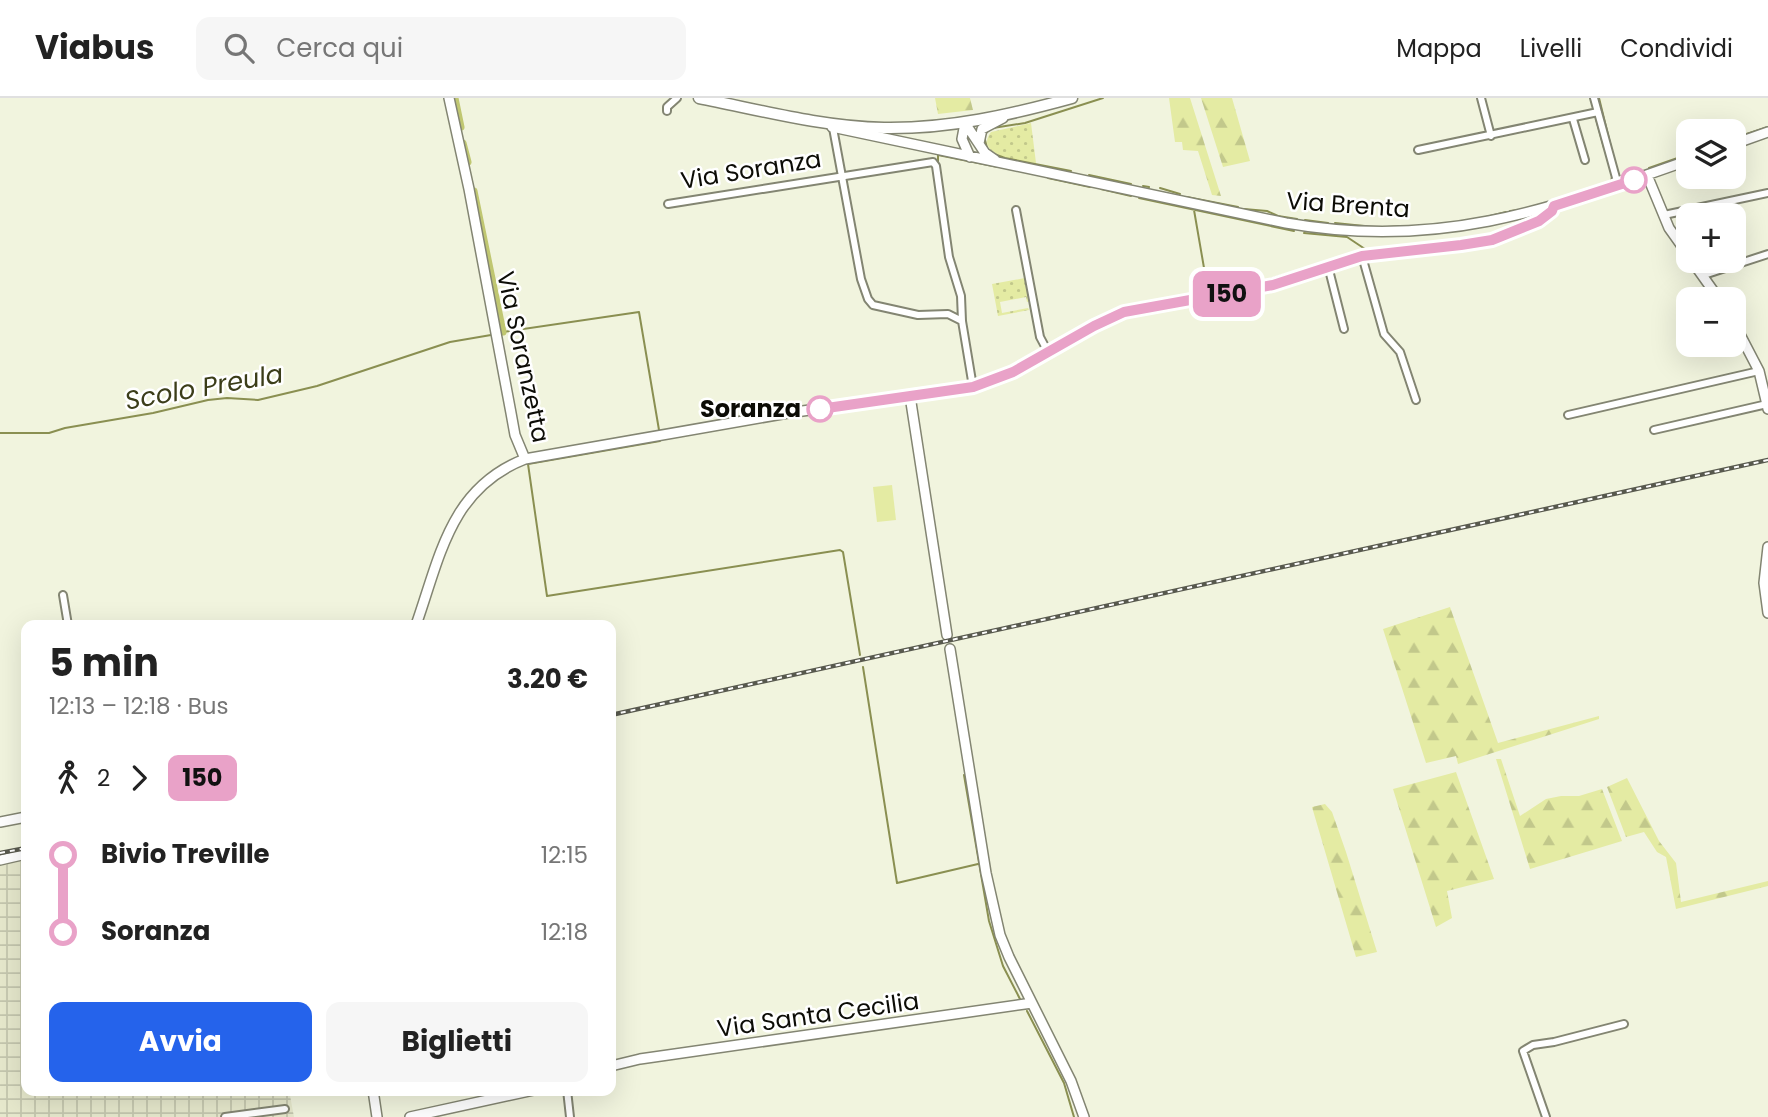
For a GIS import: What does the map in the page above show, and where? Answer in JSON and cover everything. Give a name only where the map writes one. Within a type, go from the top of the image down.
[{"type":"main road","name":"Via Brenta","points":[[699,98],[1286,223],[1350,231],[1409,232],[1499,220],[1618,186],[1676,165]]},
{"type":"main road","points":[[797,118],[881,128],[965,123],[1006,116],[1072,98]]},
{"type":"main road","name":"Via Soranzetta","points":[[418,620],[450,530],[467,499],[490,476],[524,458],[515,435],[471,202],[448,99]]},
{"type":"main road","points":[[979,145],[982,129],[1006,116]]},
{"type":"main road","name":"Via Brenta","points":[[965,123],[985,153],[999,162]]},
{"type":"main road","points":[[965,123],[962,139],[970,157]]},
{"type":"main road","points":[[1746,140],[1768,132]]},
{"type":"main road","points":[[1647,175],[1676,238]]},
{"type":"main road","points":[[524,458],[788,413],[973,387],[1003,377],[1124,312],[1273,285],[1362,256],[1492,240],[1539,221],[1552,211],[1554,206]]},
{"type":"main road","points":[[1704,275],[1712,287]]},
{"type":"main road","points":[[1746,346],[1759,370],[1768,409]]},
{"type":"main road","points":[[910,396],[947,635]]},
{"type":"main road","points":[[1768,547],[1764,590],[1768,613]]},
{"type":"main road","points":[[950,649],[993,906],[1006,952],[1071,1081],[1084,1117]]},
{"type":"main road","points":[[0,822],[21,818]]},
{"type":"main road","points":[[0,860],[21,855]]},
{"type":"main road","name":"Via Santa Cecilia","points":[[616,1065],[1032,1003]]},
{"type":"main road","points":[[374,1096],[377,1117]]},
{"type":"main road","points":[[410,1117],[506,1096]]},
{"type":"street","points":[[667,111],[667,107],[677,98]]},
{"type":"street","points":[[1481,98],[1491,136]]},
{"type":"street","points":[[1594,98],[1618,186]]},
{"type":"street","points":[[1418,150],[1598,113]]},
{"type":"street","points":[[1573,119],[1585,160]]},
{"type":"street","name":"Via Soranza","points":[[833,128],[861,279],[868,299],[873,305],[918,314],[948,314],[962,321]]},
{"type":"street","name":"Via Soranza","points":[[668,204],[933,162],[936,166],[949,257],[961,296],[962,321],[973,387]]},
{"type":"street","points":[[1664,215],[1768,193]]},
{"type":"street","points":[[1016,210],[1040,337],[1048,352]]},
{"type":"street","points":[[1704,275],[1768,254]]},
{"type":"street","points":[[1362,256],[1384,334],[1401,352],[1416,400]]},
{"type":"street","points":[[1328,267],[1344,329]]},
{"type":"street","points":[[1568,415],[1759,370]]},
{"type":"street","points":[[1654,430],[1767,404]]},
{"type":"street","points":[[63,595],[67,620]]},
{"type":"street","points":[[1545,1117],[1523,1051],[1533,1045],[1624,1024]]},
{"type":"street","points":[[568,1096],[570,1117]]},
{"type":"street","points":[[225,1117],[285,1109]]},
{"type":"shaded area","points":[[21,861],[21,1096],[290,1096],[294,1117],[0,1117],[0,866]]},
{"type":"green space","points":[[935,98],[970,98],[973,110],[938,114]]},
{"type":"green space","points":[[1169,98],[1190,98],[1221,196],[1212,195],[1198,151],[1183,150],[1182,142],[1175,142]]},
{"type":"green space","points":[[1201,98],[1232,98],[1250,161],[1223,167]]},
{"type":"green space","points":[[1031,123],[1036,163],[1001,156],[988,147],[987,140],[991,132]]},
{"type":"green space","points":[[1025,278],[1030,301],[1027,302],[1026,297],[1000,302],[1002,313],[1029,310],[998,316],[992,284]]},
{"type":"green space","points":[[892,485],[896,520],[877,522],[873,487]]},
{"type":"green space","points":[[1450,607],[1498,743],[1599,716],[1599,719],[1458,764],[1456,756],[1426,763],[1383,629]]},
{"type":"green space","points":[[1496,759],[1501,759],[1520,816],[1546,799],[1579,796],[1602,789],[1622,841],[1530,869]]},
{"type":"green space","points":[[1456,772],[1494,879],[1447,891],[1452,918],[1436,927],[1393,789]]},
{"type":"green space","points":[[1627,778],[1659,841],[1676,863],[1681,902],[1768,881],[1768,886],[1676,909],[1666,857],[1657,852],[1644,832],[1626,837],[1607,787]]},
{"type":"green space","points":[[1325,804],[1332,812],[1377,952],[1356,957],[1312,807]]},
{"type":"waterway","points":[[455,98],[461,127]]},
{"type":"waterway","points":[[993,128],[1025,123],[1103,98]]},
{"type":"waterway","points":[[1599,98],[1611,147]]},
{"type":"waterway","points":[[1596,119],[1604,148]]},
{"type":"waterway","points":[[1746,134],[1768,127]]},
{"type":"waterway","points":[[987,148],[984,136],[988,131]]},
{"type":"waterway","points":[[463,143],[468,162]]},
{"type":"waterway","points":[[994,154],[1071,171]]},
{"type":"waterway","points":[[938,163],[938,155],[998,167]]},
{"type":"waterway","points":[[1649,168],[1676,159]]},
{"type":"waterway","points":[[1089,175],[1131,184]]},
{"type":"waterway","points":[[1570,196],[1611,181],[1612,177]]},
{"type":"waterway","points":[[1048,178],[1090,187]]},
{"type":"waterway","points":[[1143,186],[1149,187]]},
{"type":"waterway","points":[[1160,188],[1180,194]]},
{"type":"waterway","points":[[1101,189],[1131,196]]},
{"type":"waterway","points":[[474,191],[503,332]]},
{"type":"waterway","points":[[1187,197],[1238,207]]},
{"type":"waterway","points":[[1139,198],[1294,231]]},
{"type":"waterway","points":[[944,203],[948,229]]},
{"type":"waterway","points":[[1244,209],[1267,211],[1297,219]]},
{"type":"waterway","points":[[1194,210],[1208,291]]},
{"type":"waterway","points":[[1510,211],[1519,210]]},
{"type":"waterway","points":[[1486,217],[1506,212]]},
{"type":"waterway","points":[[1305,220],[1328,223]]},
{"type":"waterway","points":[[1335,223],[1364,226]]},
{"type":"waterway","points":[[1388,227],[1402,226]]},
{"type":"waterway","points":[[1445,242],[1502,232]]},
{"type":"waterway","points":[[1304,233],[1347,237],[1365,249]]},
{"type":"waterway","points":[[1255,284],[1362,250],[1419,245]]},
{"type":"waterway","points":[[1158,300],[1246,285]]},
{"type":"waterway","points":[[1058,340],[1118,308],[1150,302]]},
{"type":"waterway","points":[[503,332],[639,312],[659,430]]},
{"type":"waterway","name":"Scolo Preula","points":[[0,433],[49,433],[208,400],[258,400],[317,386],[450,342],[491,335]]},
{"type":"waterway","points":[[1000,372],[1039,351]]},
{"type":"waterway","points":[[660,441],[528,464],[547,596],[840,550],[843,552],[860,655]]},
{"type":"waterway","points":[[863,667],[897,883],[978,864]]},
{"type":"waterway","points":[[964,775],[989,921],[1003,966],[1021,1001]]},
{"type":"waterway","points":[[1027,1011],[1064,1083],[1074,1117]]},
{"type":"railway","points":[[616,714],[1768,460]]},
{"type":"railway","points":[[0,853],[21,849]]},
{"type":"bus line","name":"150","points":[[820,409],[973,387],[1003,377],[1124,312],[1273,285],[1344,261],[1382,252],[1422,250],[1492,240],[1539,221],[1552,211],[1554,206],[1634,180]]},
{"type":"place","name":"Soranza","points":[[820,409]]}]
